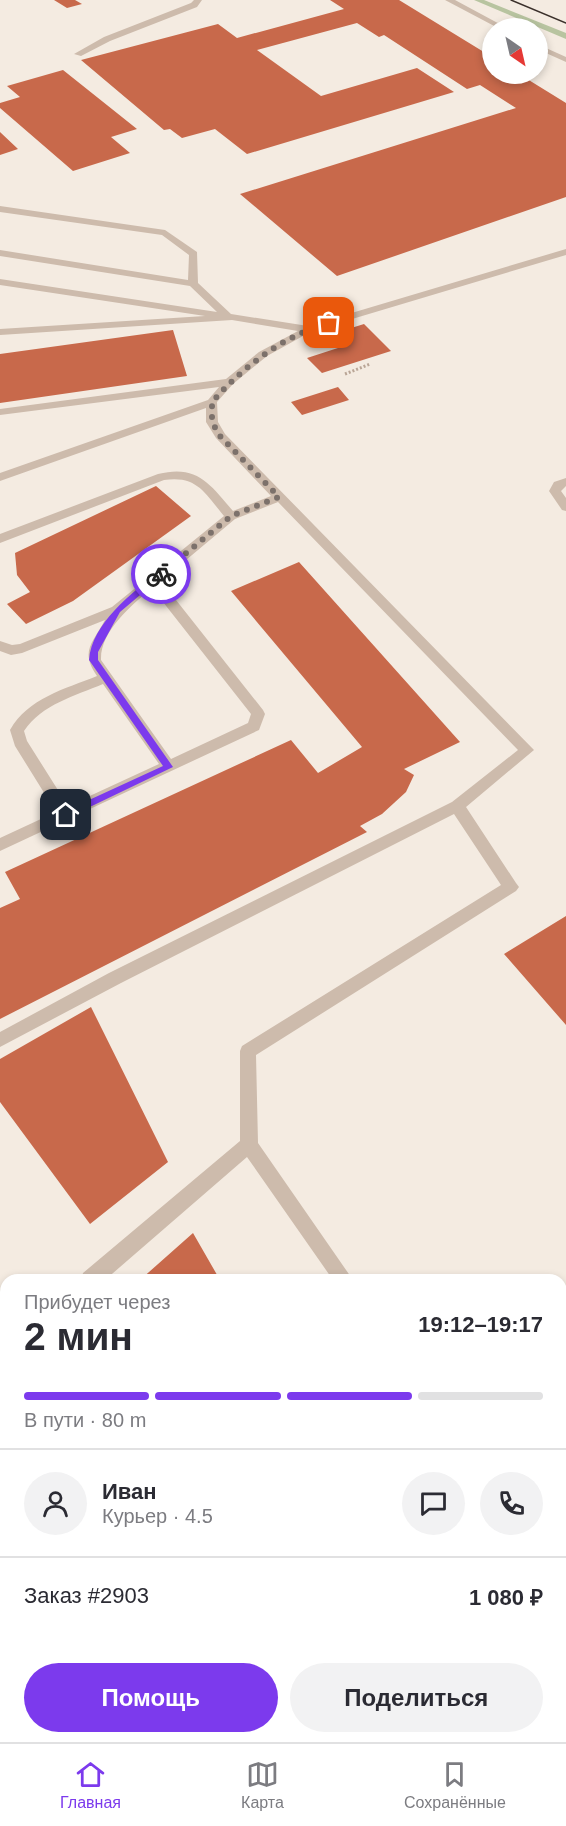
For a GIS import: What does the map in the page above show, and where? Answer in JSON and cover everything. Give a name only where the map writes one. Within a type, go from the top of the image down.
[{"type":"lane","points":[[78,54],[107,39],[194,5],[198,0]]},
{"type":"lane","points":[[449,0],[484,18]]},
{"type":"lane","points":[[548,51],[566,60]]},
{"type":"lane","points":[[0,209],[165,232],[194,254],[193,284]]},
{"type":"lane","points":[[0,253],[193,284],[229,318]]},
{"type":"lane","points":[[0,477],[212,402],[229,382],[263,354],[308,329],[565,254]]},
{"type":"lane","points":[[0,282],[308,329]]},
{"type":"lane","points":[[0,332],[229,318]]},
{"type":"lane","points":[[0,412],[229,382]]},
{"type":"lane","points":[[0,1040],[115,978],[457,806],[527,750],[220,436],[212,422],[212,402]]},
{"type":"lane","points":[[0,539],[162,477],[180,473],[192,476],[201,483],[231,516]]},
{"type":"lane","points":[[566,482],[558,485],[555,491],[566,507]]},
{"type":"lane","points":[[0,646],[11,650],[22,648],[117,610],[231,516],[279,497]]},
{"type":"lane","points":[[0,845],[254,726],[258,714],[153,580]]},
{"type":"lane","points":[[117,610],[94,652],[94,660],[169,767]]},
{"type":"lane","points":[[66,815],[20,742],[17,730],[24,717],[42,706],[105,678]]},
{"type":"lane","points":[[340,1274],[249,1145],[248,1051],[511,887],[457,806]]},
{"type":"lane","points":[[97,1274],[249,1145]]},
{"type":"path","points":[[345,374],[370,364]]},
{"type":"green space","points":[[474,0],[484,0],[529,18],[516,18]]},
{"type":"green space","points":[[548,26],[566,33],[566,39],[548,31]]},
{"type":"building","points":[[54,0],[75,0],[82,4],[67,8]]},
{"type":"building","points":[[330,0],[399,0],[482,51],[482,84],[535,84],[566,103],[566,197],[337,276],[240,194],[516,108],[480,85],[467,89],[384,35],[379,37],[357,23],[257,50],[321,96],[417,68],[454,92],[247,154],[215,129],[182,138],[170,129],[164,130],[81,60],[218,24],[237,38],[344,9]]},
{"type":"building","points":[[63,70],[137,129],[111,137],[130,153],[73,171],[0,108],[0,103],[20,97],[7,86]]},
{"type":"building","points":[[0,132],[18,149],[0,155]]},
{"type":"building","points":[[364,324],[391,351],[322,373],[307,358],[341,347],[329,335]]},
{"type":"building","points":[[173,330],[187,376],[0,403],[0,354]]},
{"type":"building","points":[[338,387],[349,400],[302,415],[291,402]]},
{"type":"building","points":[[156,486],[191,516],[73,601],[26,624],[7,604],[30,592],[17,575],[15,553]]},
{"type":"building","points":[[299,562],[460,742],[404,769],[414,775],[406,792],[382,814],[360,826],[367,832],[0,1019],[0,908],[20,899],[5,872],[291,740],[318,773],[362,747],[231,591]]},
{"type":"building","points":[[566,916],[566,1025],[504,954]]},
{"type":"building","points":[[91,1007],[168,1162],[90,1224],[0,1102],[0,1059]]},
{"type":"building","points":[[193,1233],[217,1274],[147,1274]]},
{"type":"tram line","points":[[511,0],[566,23]]},
{"type":"way so far","points":[[161,574],[231,516],[279,497],[220,436],[212,422],[212,402],[229,382],[263,354],[308,329],[329,323]]},
{"type":"route","points":[[66,815],[169,767],[94,660],[94,652],[117,610],[161,574]]}]
